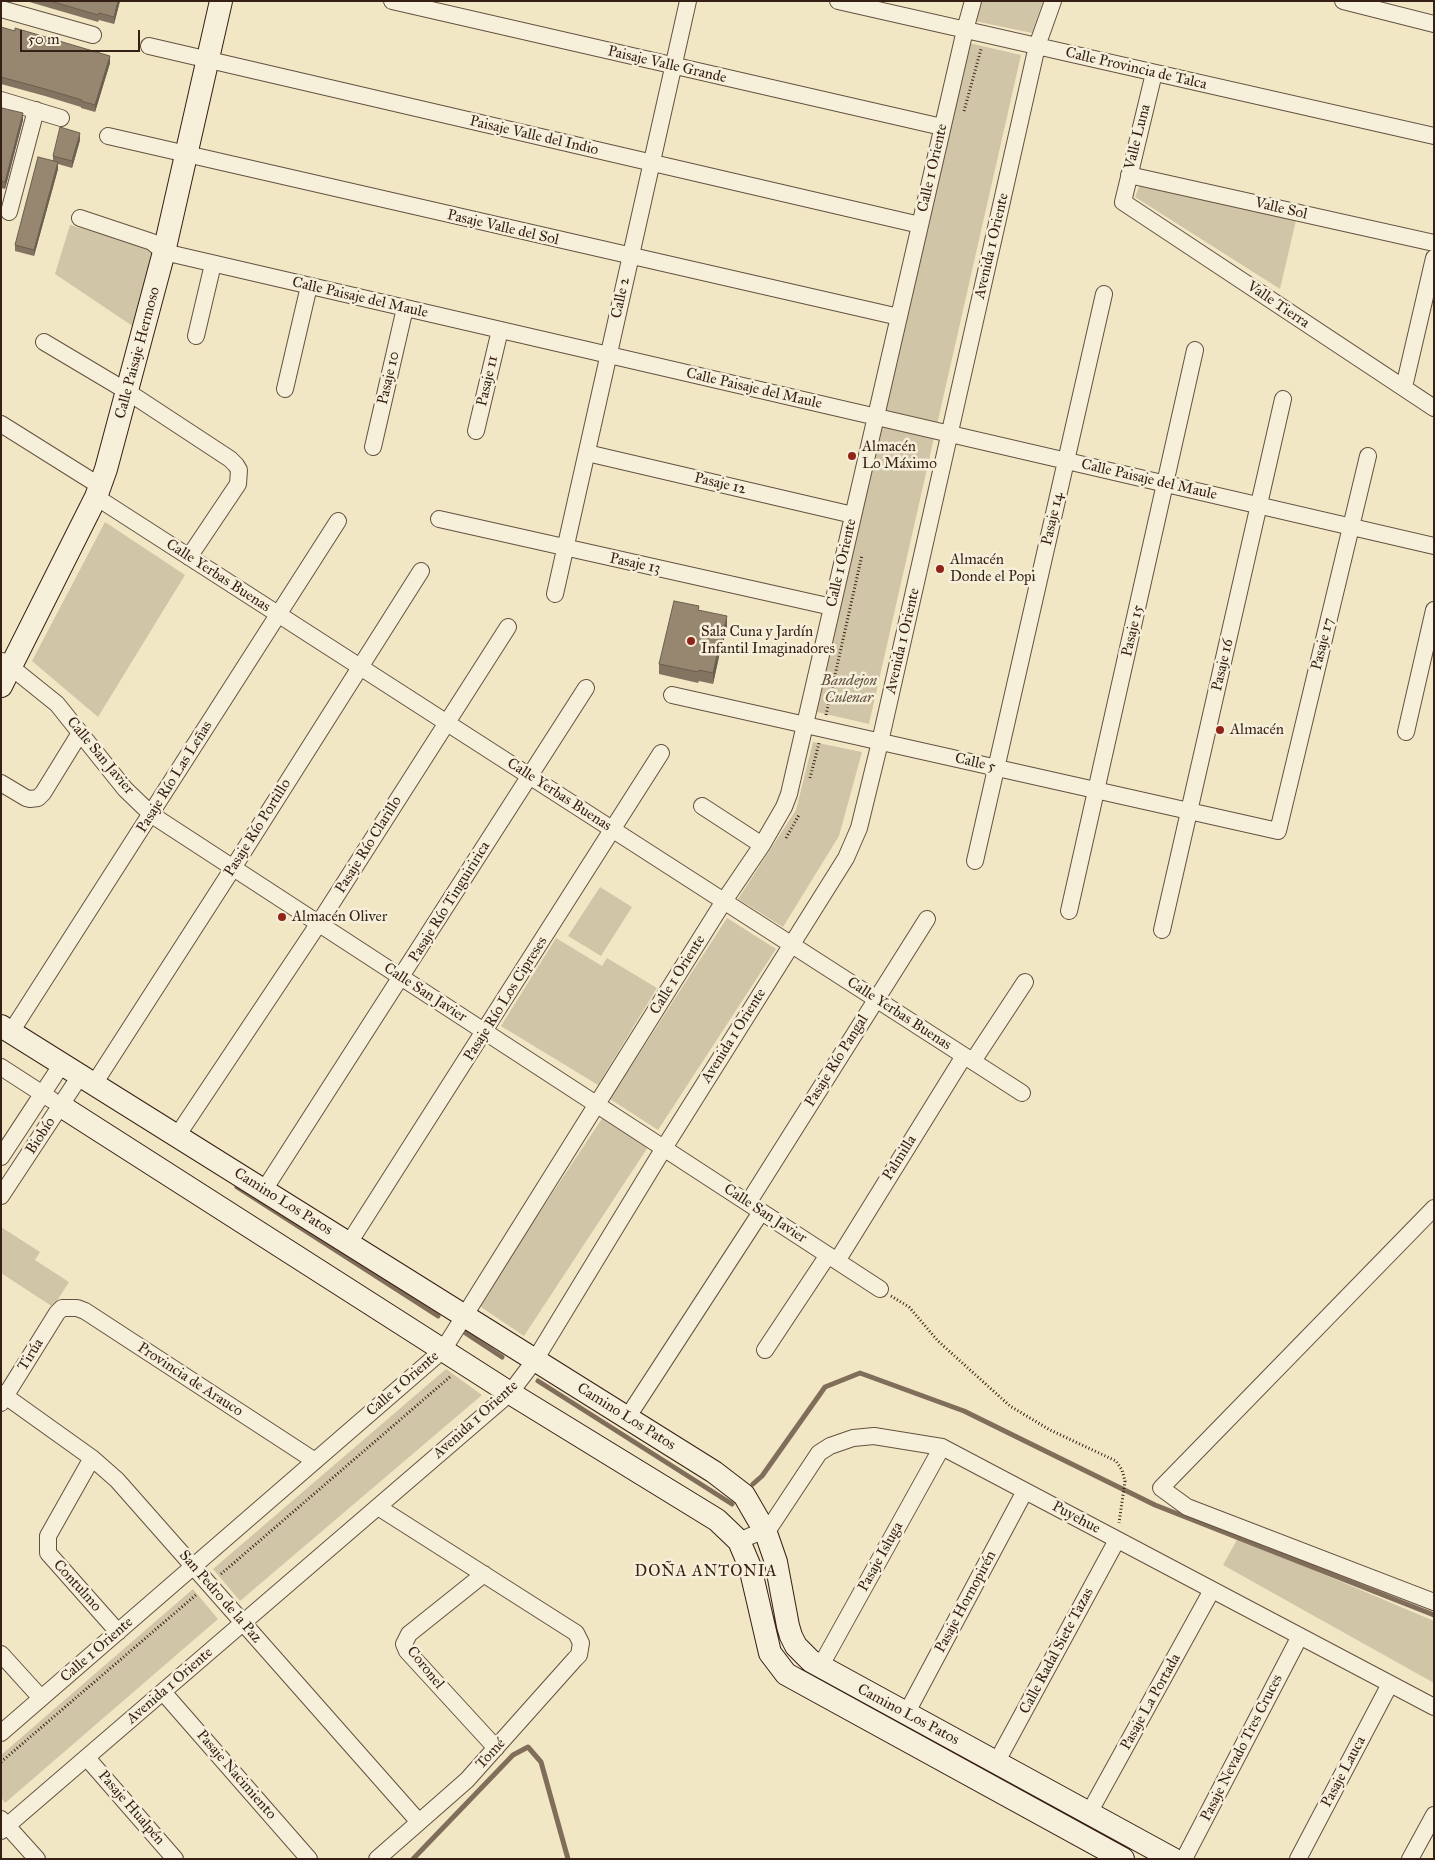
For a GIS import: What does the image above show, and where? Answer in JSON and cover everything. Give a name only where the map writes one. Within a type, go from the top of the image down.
[{"type":"street","name":"Calle Paisaje Hermoso","points":[[5,672],[98,492],[113,446],[164,252],[221,1]]},
{"type":"street","name":"Paisaje Valle Grande","points":[[392,1],[942,127]]},
{"type":"street","name":"Calle 2","points":[[554,594],[675,67],[688,1]]},
{"type":"street","name":"Calle Provincia de Talca","points":[[838,1],[1434,136]]},
{"type":"street","name":"Calle 1 Oriente","points":[[1,1733],[443,1350],[724,901],[762,845],[789,794],[942,127],[973,1]]},
{"type":"street","name":"Avenida 1 Oriente","points":[[3,1825],[86,1758],[510,1393],[536,1360],[664,1148],[846,858],[854,842],[880,742],[1038,46],[1053,1]]},
{"type":"street","points":[[1343,1],[1386,6],[1434,24]]},
{"type":"street","points":[[1,9],[93,35]]},
{"type":"street","name":"Paisaje Valle del Indio","points":[[149,46],[920,225]]},
{"type":"street","name":"Valle Luna","points":[[1123,202],[1154,73]]},
{"type":"street","points":[[1,100],[61,118]]},
{"type":"street","points":[[9,212],[36,110]]},
{"type":"street","name":"Pasaje Valle del Sol","points":[[108,136],[186,156],[899,317]]},
{"type":"street","name":"Valle Sol","points":[[1129,175],[1434,243]]},
{"type":"street","name":"Valle Tierra","points":[[1123,202],[1434,408]]},
{"type":"street","name":"Calle Paisaje del Maule","points":[[80,218],[152,242],[164,252],[213,264],[1434,546]]},
{"type":"street","points":[[1404,388],[1434,258]]},
{"type":"street","points":[[196,336],[213,264]]},
{"type":"street","points":[[284,389],[309,286]]},
{"type":"street","name":"Pasaje 14","points":[[975,861],[1104,294]]},
{"type":"street","name":"Pasaje 10","points":[[373,447],[405,308]]},
{"type":"street","name":"Pasaje 11","points":[[476,431],[500,330]]},
{"type":"street","points":[[44,342],[128,392],[230,459],[239,470],[238,484],[189,557]]},
{"type":"street","name":"Pasaje 15","points":[[1069,911],[1195,350]]},
{"type":"street","name":"Pasaje 16","points":[[1162,930],[1283,399]]},
{"type":"street","name":"Calle Yerbas Buenas","points":[[1,424],[189,557],[1022,1093]]},
{"type":"street","name":"Pasaje 12","points":[[586,453],[854,515]]},
{"type":"street","name":"Pasaje 17","points":[[1278,831],[1368,456]]},
{"type":"street","name":"Pasaje 13","points":[[439,519],[832,606]]},
{"type":"street","name":"Pasaje Río Las Leñas","points":[[6,1029],[152,815],[338,521]]},
{"type":"street","name":"Pasaje Río Portillo","points":[[79,1075],[233,868],[421,571]]},
{"type":"street","points":[[1406,732],[1430,638],[1434,610]]},
{"type":"street","name":"Pasaje Río Clarillo","points":[[177,1136],[319,923],[508,627]]},
{"type":"street","name":"Calle San Javier","points":[[5,672],[57,704],[125,789],[152,815],[880,1289]]},
{"type":"street","name":"Pasaje Río Tinguiririca","points":[[264,1190],[402,978],[586,688]]},
{"type":"street","name":"Calle 5","points":[[672,695],[1278,831]]},
{"type":"street","points":[[1,783],[26,798],[38,798],[80,733]]},
{"type":"street","name":"Pasaje Río Los Cipreses","points":[[349,1244],[661,753]]},
{"type":"street","points":[[702,806],[762,845]]},
{"type":"street","name":"Pasaje Río Pangal","points":[[628,1418],[755,1207],[876,1000],[927,919]]},
{"type":"street","name":"Palmilla","points":[[765,1350],[832,1258],[968,1059],[1026,982]]},
{"type":"street","name":"Camino Los Patos","points":[[6,1029],[714,1472],[744,1495],[766,1533],[776,1562],[791,1636],[803,1654],[820,1667],[1173,1859]]},
{"type":"street","name":"Camino Los Patos","points":[[1,1067],[510,1393],[717,1520],[739,1540],[750,1567],[770,1653],[786,1674],[1123,1859]]},
{"type":"street","name":"Biobío","points":[[1,1158],[52,1100],[79,1075]]},
{"type":"street","name":"Biobío","points":[[1,1196],[52,1100]]},
{"type":"street","points":[[1434,1208],[1161,1488],[1187,1507],[1434,1602]]},
{"type":"street","name":"Provincia de Arauco","points":[[62,1308],[70,1307],[85,1312],[315,1461]]},
{"type":"street","name":"Tirúa","points":[[3,1397],[62,1308]]},
{"type":"street","name":"San Pedro de la Paz","points":[[3,1397],[92,1458],[117,1480],[242,1624],[419,1822]]},
{"type":"street","name":"Puyehue","points":[[766,1533],[818,1453],[830,1446],[853,1438],[874,1436],[942,1447],[1434,1708]]},
{"type":"street","name":"Pasaje Isluga","points":[[820,1667],[942,1447]]},
{"type":"street","name":"Contulmo","points":[[92,1458],[48,1536],[48,1553],[118,1632]]},
{"type":"street","name":"Pasaje Hornopirén","points":[[906,1714],[1025,1491]]},
{"type":"street","points":[[378,1507],[484,1574]]},
{"type":"street","points":[[739,1540],[755,1534],[766,1533]]},
{"type":"street","name":"Calle Radal Siete Tazas","points":[[996,1763],[1117,1540]]},
{"type":"street","name":"Tomé","points":[[377,1859],[467,1780],[578,1655],[581,1643],[576,1633],[484,1574]]},
{"type":"street","name":"Coronel","points":[[484,1574],[409,1634],[404,1644],[407,1651],[496,1748]]},
{"type":"street","name":"Pasaje La Portada","points":[[1062,1825],[1072,1827],[1080,1822],[1084,1810],[1212,1590]]},
{"type":"street","name":"Pasaje Nevado Tres Cruces","points":[[1184,1859],[1300,1636]]},
{"type":"street","points":[[1,1654],[41,1698]]},
{"type":"street","name":"Pasaje Lauca","points":[[1298,1859],[1390,1684]]},
{"type":"street","name":"Pasaje Nacimiento","points":[[163,1692],[309,1859]]},
{"type":"street","name":"Pasaje Hualpén","points":[[86,1758],[175,1859]]},
{"type":"street","points":[[1410,1859],[1434,1815]]},
{"type":"street","points":[[3,1825],[37,1859]]},
{"type":"path","points":[[963,115],[985,35]]},
{"type":"path","points":[[809,783],[864,546]]},
{"type":"path","points":[[783,844],[798,819],[801,810]]},
{"type":"path","points":[[880,1289],[908,1307],[938,1341],[1010,1406],[1050,1430],[1116,1461],[1122,1470],[1124,1481],[1117,1540]]},
{"type":"path","points":[[1,1762],[465,1364]]},
{"type":"green space","points":[[981,1],[1043,1],[1032,33],[975,21]]},
{"type":"green space","name":"Bandejon Culenar","points":[[969,43],[1021,55],[869,724],[817,712]]},
{"type":"green space","points":[[1141,182],[1297,216],[1280,289],[1135,197]]},
{"type":"green space","points":[[70,225],[155,249],[134,327],[55,274]]},
{"type":"green space","points":[[105,522],[185,575],[98,717],[32,661]]},
{"type":"green space","points":[[813,742],[862,752],[839,836],[783,927],[738,899],[796,810]]},
{"type":"green space","points":[[600,887],[632,907],[601,956],[568,936]]},
{"type":"green space","points":[[727,918],[776,949],[658,1130],[610,1099]]},
{"type":"green space","points":[[556,938],[602,966],[607,958],[657,988],[598,1085],[501,1026]]},
{"type":"green space","points":[[603,1117],[648,1147],[524,1336],[478,1305]]},
{"type":"green space","points":[[1,1227],[40,1252],[35,1260],[69,1282],[53,1307],[1,1273]]},
{"type":"green space","points":[[446,1369],[482,1395],[240,1601],[213,1569]]},
{"type":"green space","points":[[1238,1538],[1434,1621],[1434,1683],[1223,1565]]},
{"type":"green space","points":[[193,1589],[218,1619],[5,1803],[1,1797],[1,1755]]},
{"type":"building","points":[[50,1],[118,1],[114,17],[99,13],[98,15]]},
{"type":"building","points":[[1,27],[15,31],[15,28],[110,56],[95,105],[1,77]]},
{"type":"building","points":[[2,108],[23,113],[5,182],[1,181]]},
{"type":"building","points":[[60,127],[80,133],[72,161],[53,156]]},
{"type":"building","points":[[38,157],[58,162],[34,250],[15,245]]},
{"type":"building","points":[[674,601],[699,606],[698,610],[727,616],[713,673],[659,664]]},
{"type":"waterway","points":[[237,1187],[438,1316]]},
{"type":"waterway","points":[[461,1330],[502,1357]]},
{"type":"waterway","points":[[753,1484],[762,1476],[825,1387],[860,1373],[964,1411],[1155,1505],[1434,1615]]},
{"type":"waterway","points":[[538,1381],[732,1504]]},
{"type":"waterway","points":[[413,1859],[513,1755],[528,1747],[541,1762],[568,1859]]},
{"type":"place","name":"Almacén Lo Máximo","points":[[852,456]]},
{"type":"place","name":"Almacén Donde el Popi","points":[[940,569]]},
{"type":"place","name":"Sala Cuna y Jardín Infantil Imaginadores","points":[[691,641]]},
{"type":"place","name":"Almacén","points":[[1220,730]]},
{"type":"place","name":"Almacén Oliver","points":[[282,917]]},
{"type":"district","name":"DOÑA ANTONIA","points":[[706,1572]]}]
